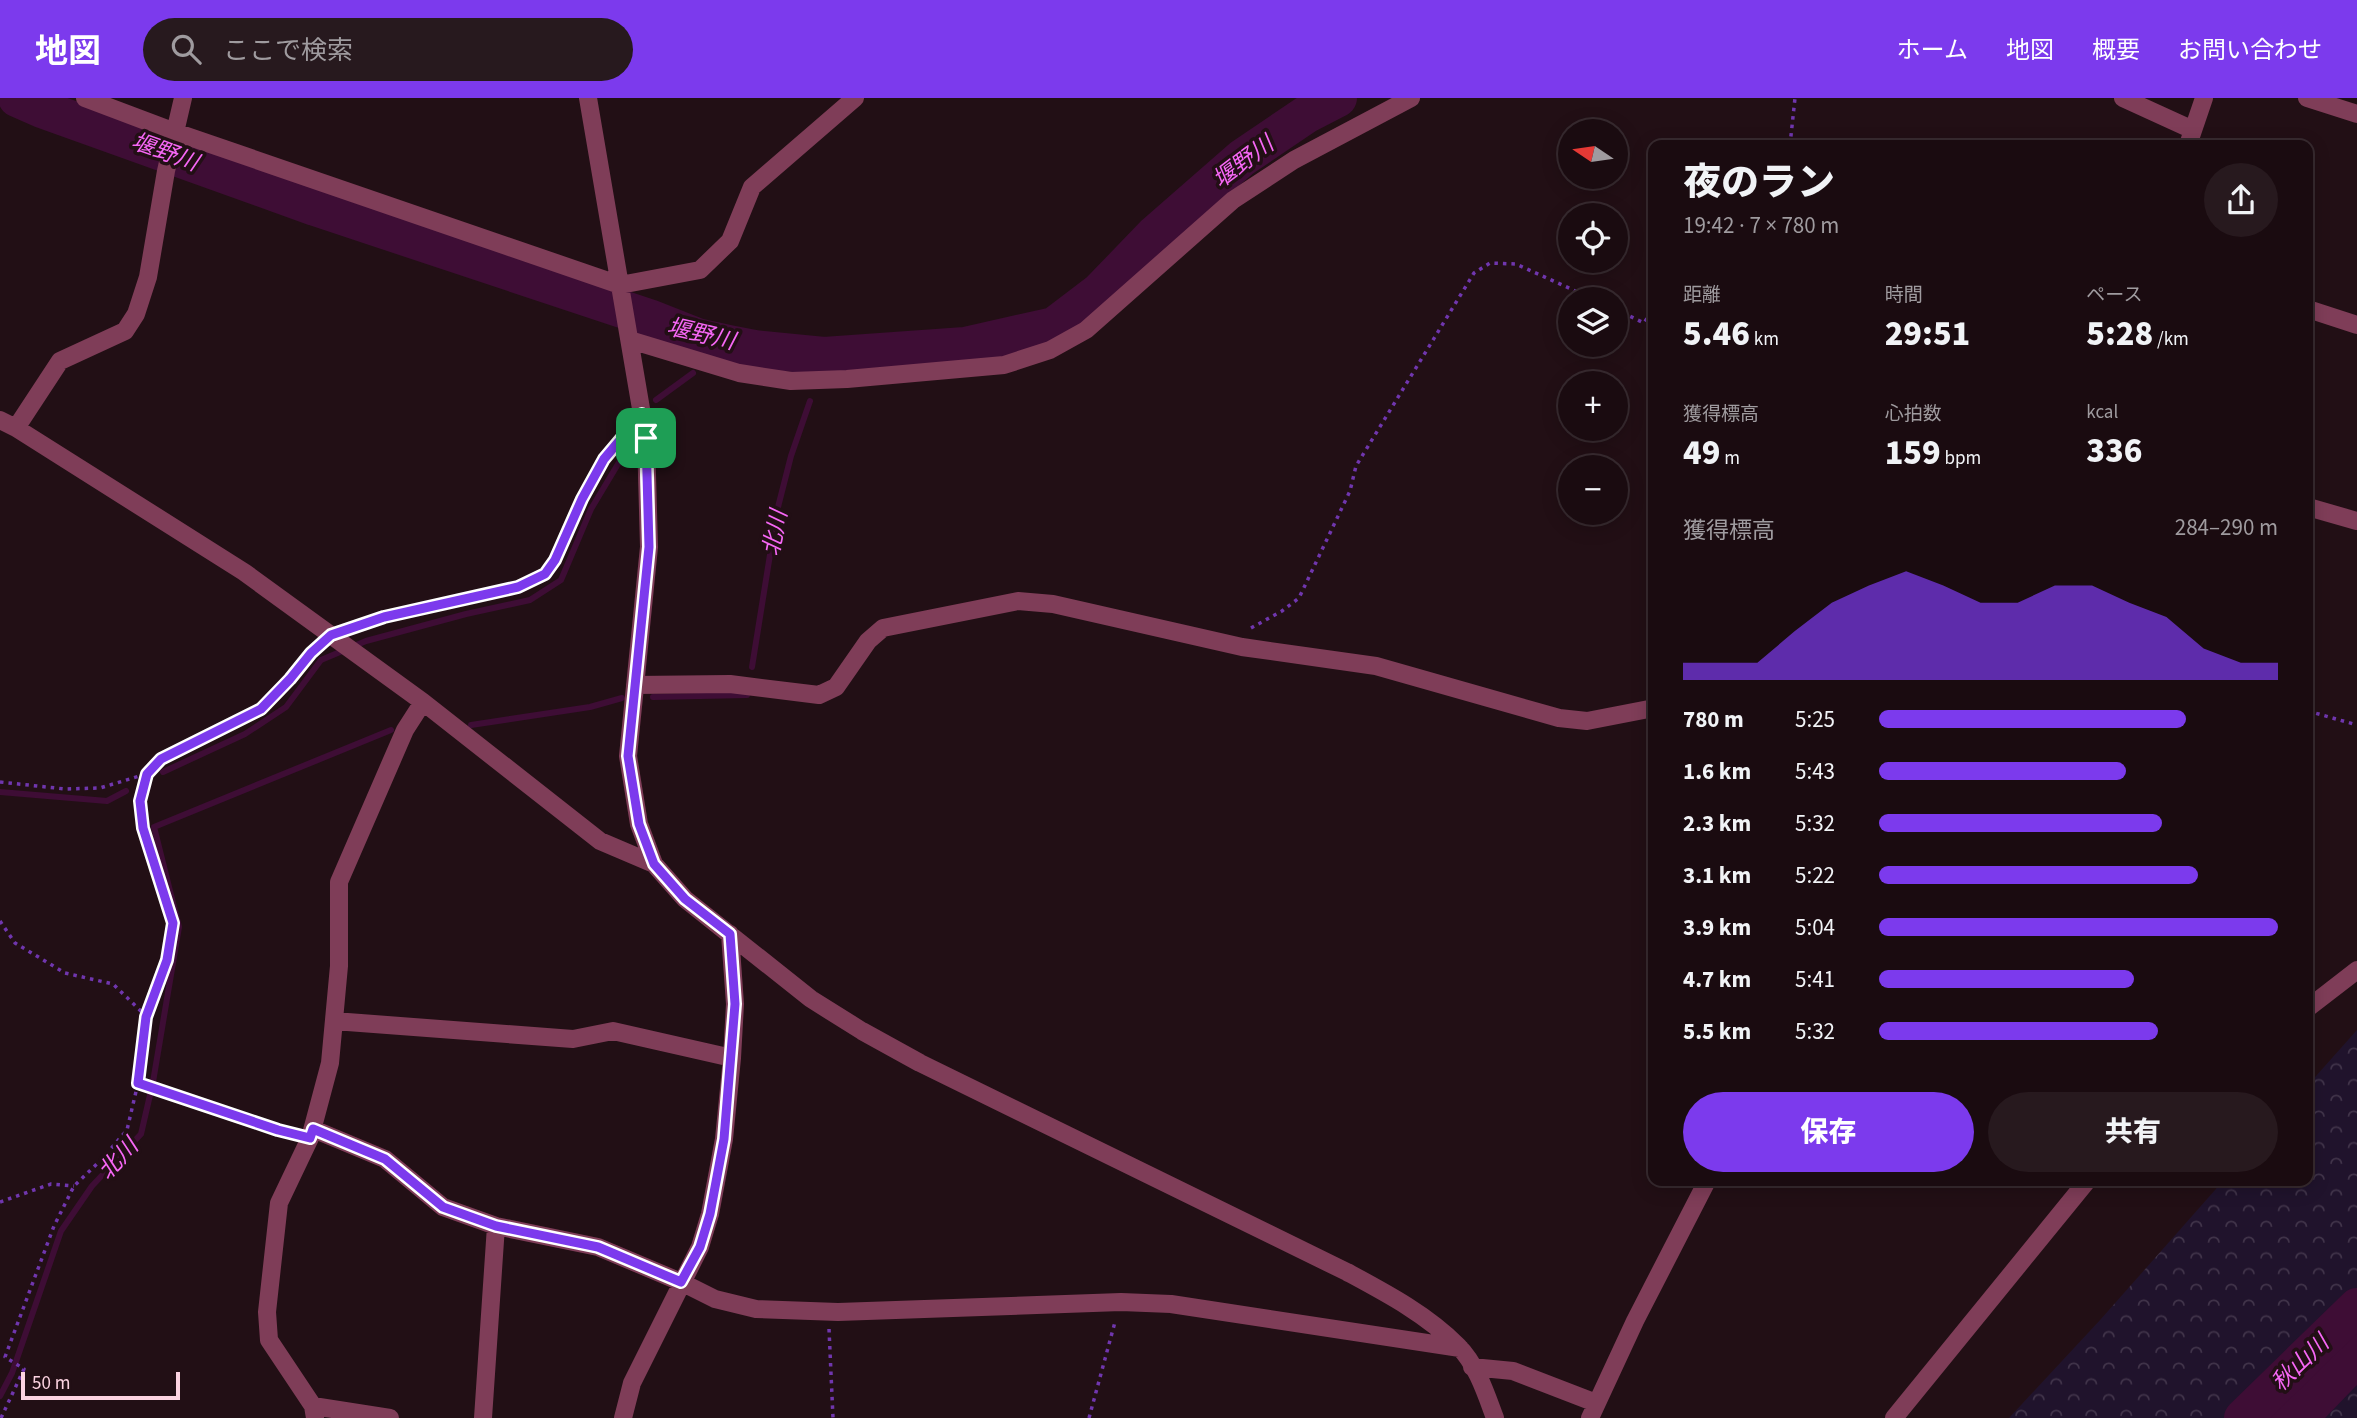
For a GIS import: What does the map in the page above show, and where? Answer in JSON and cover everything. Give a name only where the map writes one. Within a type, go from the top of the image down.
[{"type":"street","points":[[85,98],[175,133],[621,290],[700,270],[730,241],[752,187],[855,98]]},
{"type":"street","points":[[183,98],[166,171],[148,277],[136,314],[125,331],[60,361],[8,424],[244,572],[423,702],[600,841],[654,864]]},
{"type":"street","points":[[588,98],[646,438],[649,547],[628,756],[639,824],[654,864],[685,899],[811,999],[862,1031],[920,1063],[1347,1272],[1413,1308],[1460,1348],[1484,1387],[1494,1418]]},
{"type":"street","points":[[629,337],[739,373],[791,381],[847,379],[1004,365],[1050,350],[1086,330],[1233,200],[1294,160],[1411,98]]},
{"type":"street","points":[[2123,98],[2190,138],[2204,98]]},
{"type":"street","points":[[2307,98],[2357,114]]},
{"type":"street","points":[[2313,311],[2357,324]]},
{"type":"street","points":[[2313,508],[2357,521]]},
{"type":"street","points":[[635,685],[730,684],[819,695],[836,687],[868,641],[883,628],[1018,601],[1053,604],[1235,645],[1376,666],[1559,718],[1587,721],[1648,709]]},
{"type":"street","points":[[390,1418],[314,1412],[269,1340],[267,1312],[279,1203],[311,1133],[330,1063],[339,966],[340,882],[405,730],[423,702]]},
{"type":"street","points":[[623,1418],[632,1383],[700,1247],[710,1214],[724,1139],[732,1058],[735,1004],[730,934]]},
{"type":"street","points":[[2313,1004],[2357,970]]},
{"type":"street","points":[[334,1021],[573,1039],[613,1031],[732,1058]]},
{"type":"street","points":[[311,1133],[385,1159],[443,1207],[496,1226],[598,1247],[715,1299],[756,1309],[827,1312],[1121,1302],[1171,1304],[1460,1348]]},
{"type":"street","points":[[1472,1367],[1513,1371],[1593,1411],[1635,1321],[1704,1186]]},
{"type":"street","points":[[1894,1418],[2083,1186]]},
{"type":"street","points":[[482,1418],[496,1226]]},
{"type":"path","points":[[1791,140],[1795,98]]},
{"type":"path","points":[[1235,645],[1252,627],[1300,598],[1350,491],[1356,466],[1474,273],[1490,263],[1517,264],[1567,287]]},
{"type":"path","points":[[1628,315],[1644,323],[1648,317]]},
{"type":"path","points":[[1,1418],[24,1369],[5,1357],[54,1226],[74,1186],[127,1130],[138,1083],[146,1017],[167,960],[173,923],[143,828],[140,801],[147,774],[161,759],[261,709],[311,653],[334,637],[384,617],[518,587],[545,574],[555,560],[582,499],[604,459],[642,414]]},
{"type":"path","points":[[2313,712],[2357,725]]},
{"type":"path","points":[[0,782],[65,789],[100,788],[147,774]]},
{"type":"path","points":[[0,921],[15,943],[65,973],[113,984],[146,1017]]},
{"type":"path","points":[[138,1083],[278,1130],[311,1133]]},
{"type":"path","points":[[0,1202],[51,1184],[74,1186]]},
{"type":"path","points":[[1088,1418],[1121,1302]]},
{"type":"path","points":[[827,1312],[833,1418]]},
{"type":"green space","points":[[2357,1030],[2357,1418],[2009,1418],[2219,1186],[2313,1186],[2313,1079]]},
{"type":"shaded area","points":[[2357,1325],[2357,1385],[2325,1418],[2265,1418]]},
{"type":"waterway","name":"堰野川","points":[[17,98],[315,207],[649,318],[697,337],[754,349],[824,356],[965,346],[1054,326],[1100,291],[1155,234],[1242,158],[1307,114],[1338,98]]},
{"type":"waterway","points":[[738,355],[754,349]]},
{"type":"waterway","points":[[656,400],[693,373]]},
{"type":"waterway","name":"北川","points":[[752,667],[777,511],[791,456],[810,401]]},
{"type":"waterway","points":[[163,772],[245,734],[286,707],[321,660],[366,641],[530,600],[561,580],[591,509],[630,444]]},
{"type":"waterway","name":"北川","points":[[653,697],[747,695]]},
{"type":"waterway","name":"北川","points":[[471,725],[590,707],[622,698]]},
{"type":"waterway","name":"北川","points":[[0,1396],[12,1373],[61,1231],[92,1186],[141,1134],[153,1082],[179,927],[154,827],[391,730]]},
{"type":"waterway","points":[[0,792],[107,801],[126,791]]},
{"type":"waterway","name":"秋山川","points":[[2243,1418],[2357,1307]]},
{"type":"route","points":[[642,414],[646,438],[649,547],[628,756],[639,824],[654,864],[685,899],[730,934],[735,1004],[724,1139],[710,1214],[700,1247],[681,1282],[598,1247],[496,1226],[443,1207],[385,1159],[313,1129],[310,1138],[278,1130],[138,1083],[146,1017],[167,960],[173,923],[143,828],[140,801],[147,774],[161,759],[261,709],[311,653],[331,635],[384,617],[518,587],[545,574],[555,560],[582,499],[604,459],[642,414]]}]
